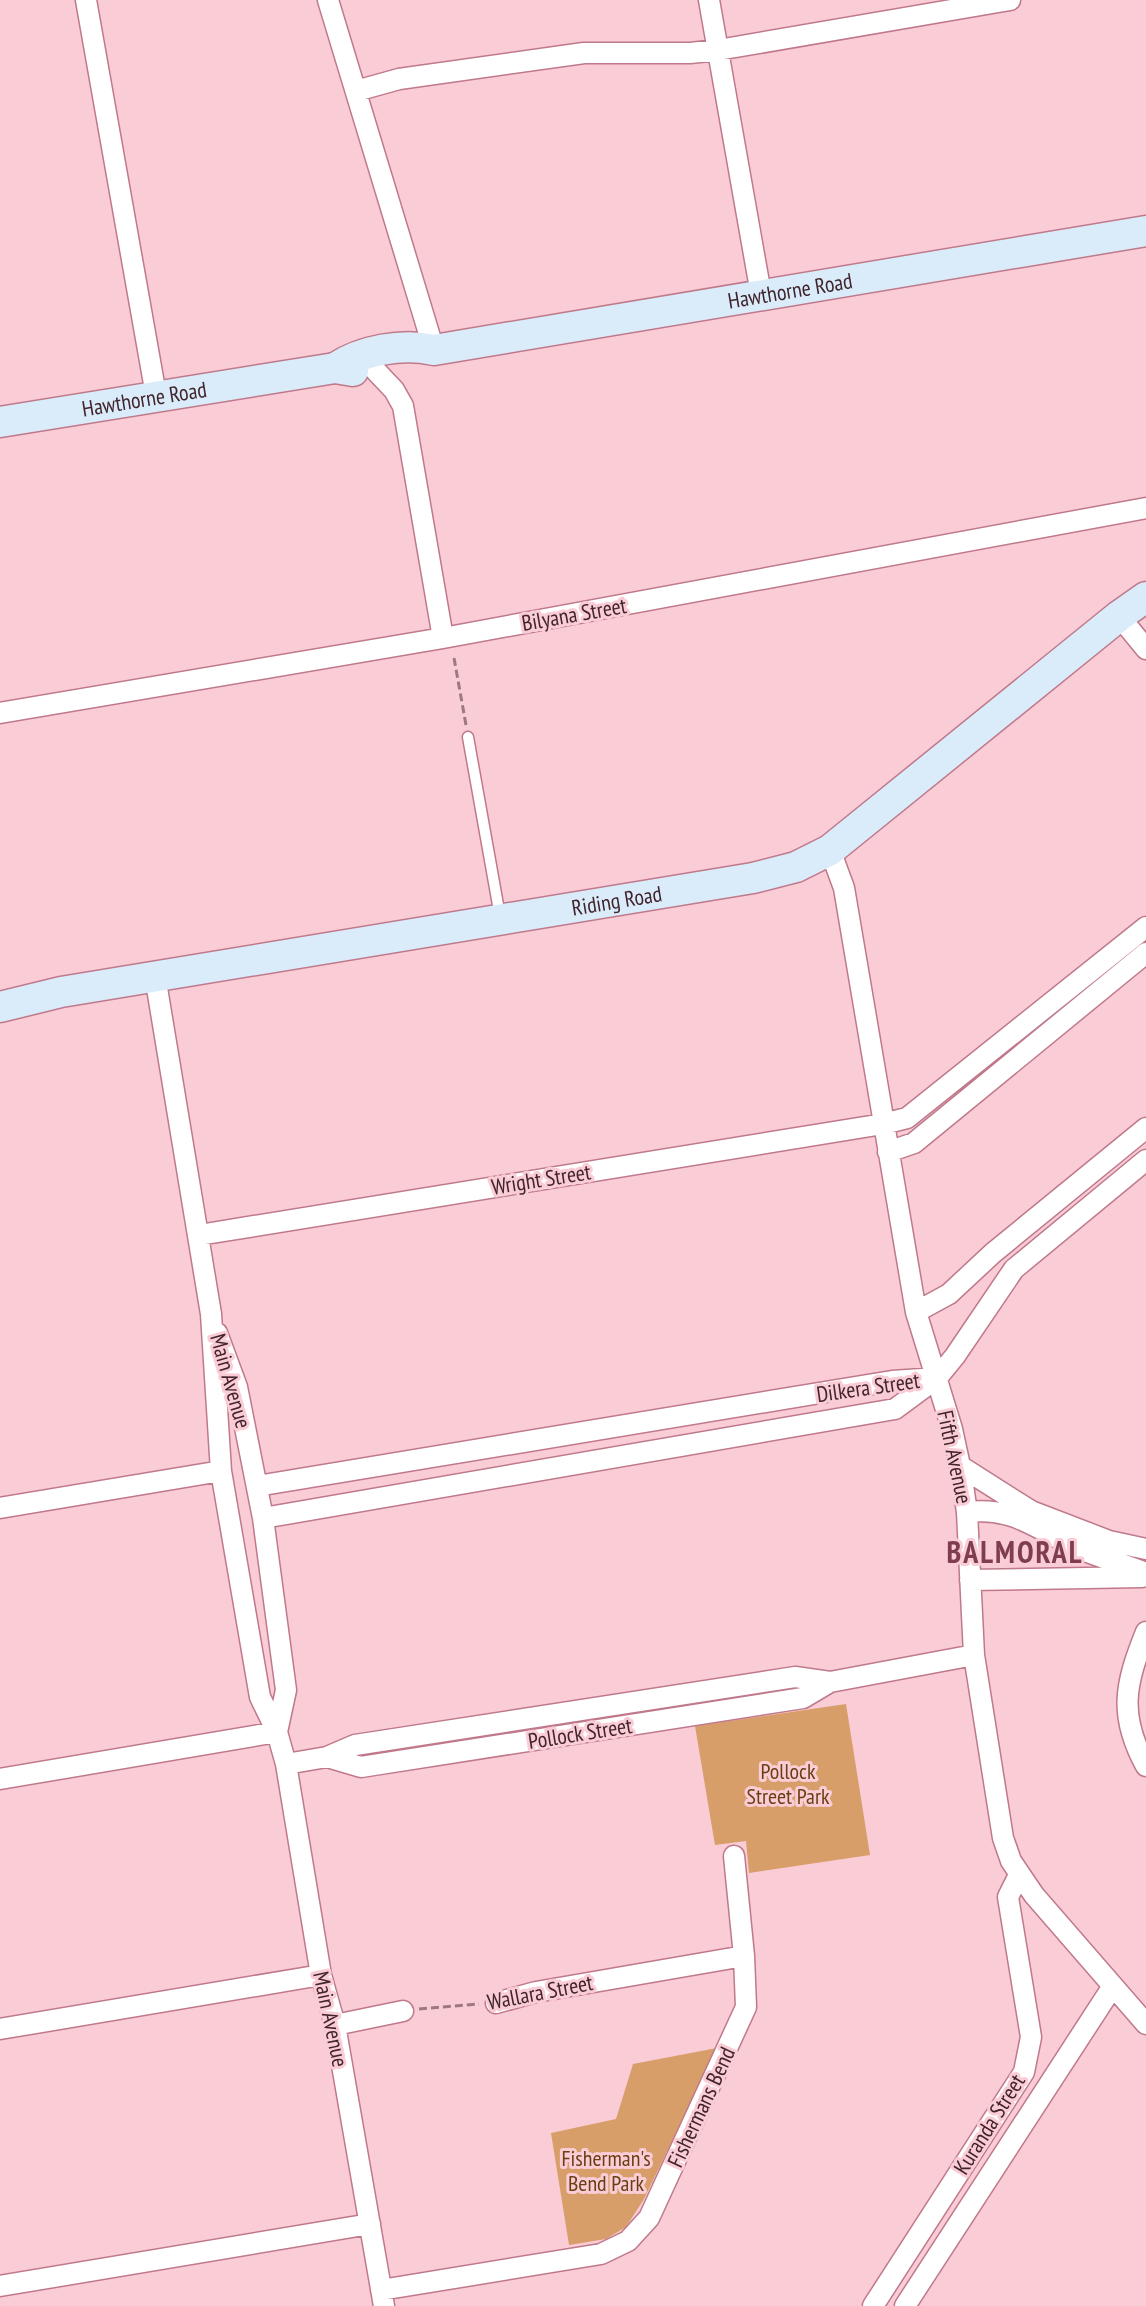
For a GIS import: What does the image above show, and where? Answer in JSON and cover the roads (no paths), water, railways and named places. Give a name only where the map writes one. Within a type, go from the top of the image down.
[{"type":"street","points":[[86,0],[156,395]]},
{"type":"street","points":[[328,0],[434,350]]},
{"type":"street","points":[[709,0],[761,294]]},
{"type":"street","points":[[356,91],[399,79],[584,53],[718,50],[1010,0]]},
{"type":"street","name":"Hawthorne Road","points":[[0,422],[335,368],[355,372],[375,370],[416,362],[434,350],[1146,231]]},
{"type":"street","name":"Hawthorne Road","points":[[335,368],[353,356],[415,345],[434,350]]},
{"type":"street","points":[[375,370],[394,390],[403,406],[443,638]]},
{"type":"street","name":"Bilyana Street","points":[[0,713],[443,638],[1146,508]]},
{"type":"street","name":"Riding Road","points":[[0,1007],[61,992],[753,878],[796,867],[830,850],[1146,597]]},
{"type":"street","points":[[1119,616],[1146,649]]},
{"type":"street","name":"Fifth Avenue","points":[[830,850],[844,888],[916,1312],[960,1466],[967,1512],[974,1655],[1003,1838],[1019,1875],[1146,2024]]},
{"type":"street","name":"Wright Street","points":[[199,1235],[907,1118],[1146,927]]},
{"type":"street","points":[[888,1152],[914,1143],[1146,953]]},
{"type":"street","name":"Main Avenue","points":[[155,976],[211,1314],[221,1471],[260,1697],[277,1732],[286,1764],[321,1975],[335,2025],[383,2298]]},
{"type":"street","points":[[916,1312],[949,1294],[993,1253],[1146,1128]]},
{"type":"street","points":[[937,1378],[1014,1269],[1146,1160]]},
{"type":"street","name":"Main Avenue","points":[[211,1314],[237,1387],[263,1518],[286,1690],[277,1732]]},
{"type":"street","name":"Dilkera Street","points":[[257,1486],[876,1383],[937,1378]]},
{"type":"street","name":"Dilkera Street","points":[[263,1518],[895,1409],[937,1378]]},
{"type":"street","points":[[960,1466],[1031,1511],[1071,1528],[1146,1549]]},
{"type":"street","points":[[0,1508],[221,1471]]},
{"type":"street","points":[[967,1512],[989,1509],[1015,1516],[1081,1549],[1146,1575]]},
{"type":"street","points":[[970,1580],[1146,1575]]},
{"type":"street","points":[[1146,1632],[1130,1672],[1127,1694],[1129,1722],[1136,1748],[1146,1766]]},
{"type":"street","name":"Pollock Street","points":[[286,1764],[327,1757],[355,1745],[795,1677],[830,1682],[974,1655]]},
{"type":"street","points":[[0,1779],[277,1732]]},
{"type":"street","name":"Fishermans Bend","points":[[383,2298],[601,2254],[628,2241],[649,2218],[746,2007],[734,1856]]},
{"type":"street","name":"Kuranda Street","points":[[873,2306],[1024,2072],[1031,2037],[1008,1897],[1019,1875]]},
{"type":"street","name":"Wallara Street","points":[[496,2003],[536,1992],[744,1956]]},
{"type":"street","points":[[0,2029],[321,1975]]},
{"type":"street","name":"Kuranda Street","points":[[905,2306],[1113,1986]]},
{"type":"street","points":[[335,2025],[403,2011]]},
{"type":"street","points":[[0,2286],[370,2224]]},
{"type":"lane","points":[[468,737],[501,918]]},
{"type":"district","name":"BALMORAL","points":[[1015,1553]]},
{"type":"park label","name":"Pollock Street Park","points":[[788,1784]]},
{"type":"park label","name":"Fisherman's Bend Park","points":[[606,2170]]}]
